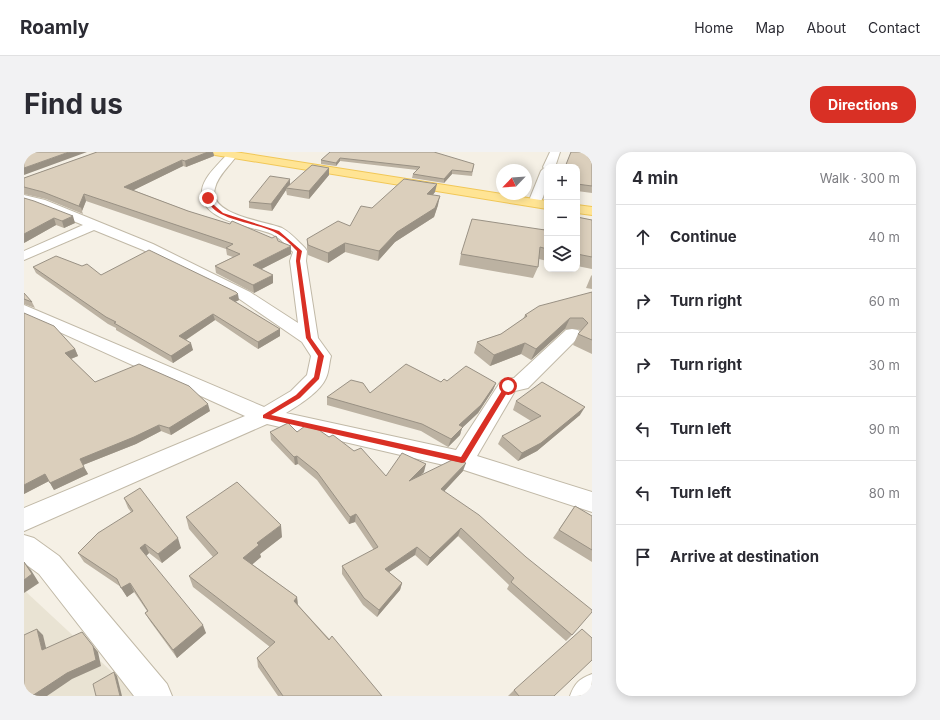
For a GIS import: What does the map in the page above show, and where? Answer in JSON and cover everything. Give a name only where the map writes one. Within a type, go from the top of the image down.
[{"type":"main road","points":[[215,152],[544,205]]},
{"type":"main road","points":[[580,209],[592,211]]},
{"type":"street","points":[[550,164],[555,152]]},
{"type":"street","points":[[232,155],[212,180],[208,191],[208,198],[212,206],[222,214],[277,232],[300,251],[298,261],[309,338]]},
{"type":"street","points":[[534,203],[544,178]]},
{"type":"street","points":[[24,199],[41,203],[148,247],[244,296],[309,338],[321,356],[317,377],[298,396],[265,416],[24,520]]},
{"type":"street","points":[[24,256],[94,225]]},
{"type":"street","points":[[24,310],[265,416],[462,460],[592,502]]},
{"type":"street","points":[[462,460],[508,386],[520,383],[572,334]]},
{"type":"street","points":[[24,547],[49,565],[155,696]]},
{"type":"street","points":[[587,696],[592,691]]},
{"type":"shaded area","points":[[24,590],[138,696],[24,696]]},
{"type":"building","points":[[24,152],[69,152],[24,168]]},
{"type":"building","points":[[97,152],[208,152],[185,161],[182,160],[124,187],[188,211],[230,224],[232,221],[272,238],[276,236],[278,241],[291,246],[253,265],[273,275],[253,285],[215,266],[240,254],[226,248],[233,244],[84,194],[79,206],[81,207],[43,192],[24,187],[24,178]]},
{"type":"building","points":[[330,152],[434,152],[474,164],[472,172],[452,170],[444,179],[413,174],[420,167],[340,158],[336,163],[321,160]]},
{"type":"building","points":[[571,152],[592,152],[592,186],[580,184],[580,164],[566,164]]},
{"type":"building","points":[[312,165],[329,168],[309,191],[286,188]]},
{"type":"building","points":[[270,176],[290,179],[271,204],[249,202]]},
{"type":"building","points":[[404,179],[437,184],[427,194],[440,196],[435,208],[397,232],[379,251],[345,243],[328,253],[308,245],[307,239],[338,221],[350,226],[361,206],[372,208]]},
{"type":"building","points":[[24,198],[73,216],[62,221],[54,218],[24,234]]},
{"type":"building","points":[[580,218],[592,220],[592,257],[580,255]]},
{"type":"building","points":[[472,219],[544,230],[544,248],[540,247],[538,267],[461,254]]},
{"type":"building","points":[[149,250],[236,292],[238,294],[229,298],[280,329],[258,342],[213,314],[179,336],[191,343],[171,356],[114,323],[116,322],[106,317],[33,267],[56,256],[82,266],[87,264],[101,275]]},
{"type":"building","points":[[592,292],[592,340],[578,334],[588,323],[583,318],[570,318],[536,349],[525,343],[494,355],[477,342],[501,334],[539,306]]},
{"type":"building","points":[[24,293],[32,302],[24,299]]},
{"type":"building","points":[[24,313],[54,326],[75,349],[65,353],[95,382],[139,364],[189,386],[208,404],[169,428],[159,425],[80,459],[84,467],[50,483],[45,474],[24,485]]},
{"type":"building","points":[[406,364],[441,382],[444,379],[447,381],[466,366],[496,383],[481,405],[459,425],[463,427],[451,439],[422,424],[327,397],[351,380],[363,383],[370,393]]},
{"type":"building","points":[[542,382],[585,407],[541,443],[522,453],[502,436],[541,416],[516,401]]},
{"type":"building","points":[[288,423],[297,432],[305,426],[319,430],[329,437],[333,435],[354,451],[361,448],[386,476],[402,453],[426,464],[409,481],[452,460],[466,463],[441,489],[479,515],[526,557],[592,610],[592,612],[572,635],[511,582],[514,578],[461,528],[430,558],[417,547],[385,569],[402,583],[379,610],[364,598],[342,566],[378,547],[356,514],[350,517],[317,472],[297,456],[294,457],[270,432]]},
{"type":"building","points":[[237,482],[281,525],[257,543],[259,545],[243,558],[297,597],[294,601],[329,640],[332,636],[382,696],[283,696],[257,658],[275,642],[189,576],[218,553],[186,517]]},
{"type":"building","points":[[140,488],[178,538],[158,554],[145,544],[140,548],[203,625],[173,650],[145,613],[148,611],[130,583],[121,588],[117,579],[78,553],[98,533],[133,511],[124,498]]},
{"type":"building","points":[[575,506],[592,516],[592,550],[559,530]]},
{"type":"building","points":[[24,562],[32,574],[24,580]]},
{"type":"building","points":[[37,629],[42,650],[82,632],[93,646],[96,660],[67,673],[32,696],[24,696],[24,635]]},
{"type":"building","points":[[582,629],[592,638],[592,660],[554,696],[519,696],[514,690]]},
{"type":"building","points":[[114,672],[120,696],[96,696],[93,684]]},
{"type":"route","points":[[208,198],[212,206],[222,214],[277,232],[290,241],[300,251],[298,261],[309,338],[321,356],[317,377],[298,396],[265,416],[462,460],[508,386]]}]
